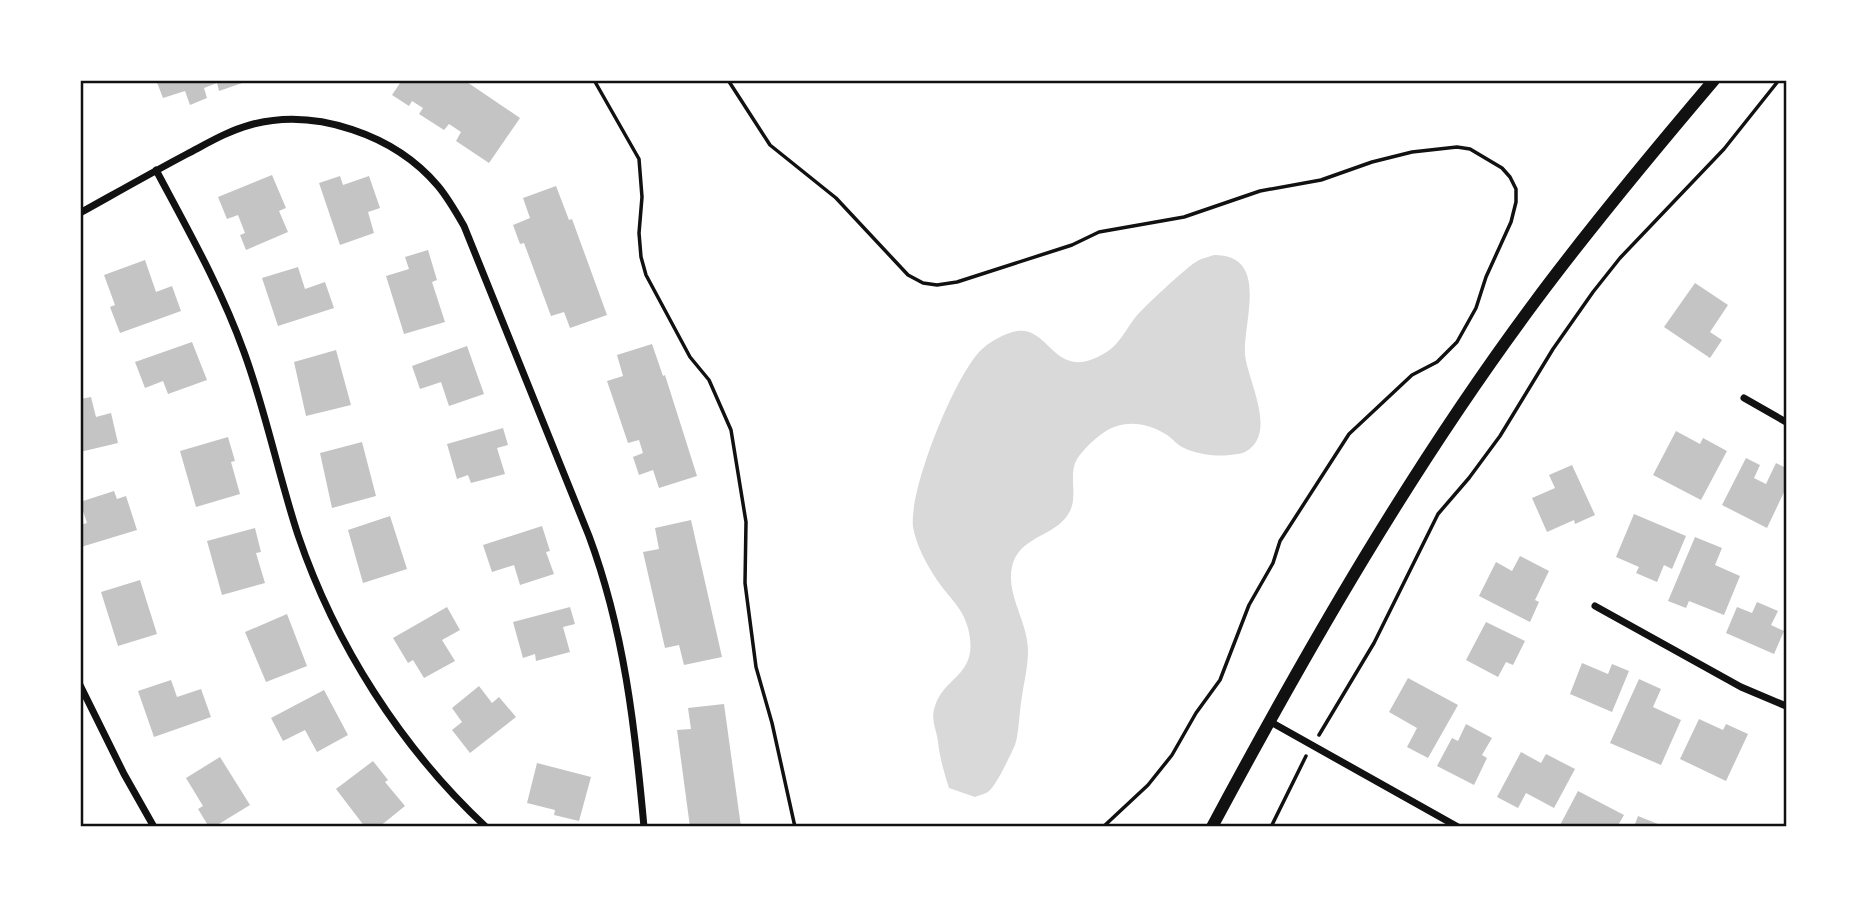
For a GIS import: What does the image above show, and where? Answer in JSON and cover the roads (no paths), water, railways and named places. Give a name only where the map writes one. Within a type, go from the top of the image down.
[{"type":"street","points":[[1212,827],[1269,721],[1423,464],[1506,341],[1606,209],[1714,80]]},
{"type":"street","points":[[80,213],[235,130],[270,121],[306,121],[339,126],[389,146],[418,166],[446,197],[464,226],[589,536],[604,581],[625,663],[644,827]]},
{"type":"street","points":[[156,170],[206,263],[243,349],[261,398],[298,533],[319,592],[335,624],[369,682],[409,741],[445,785],[486,827]]},
{"type":"street","points":[[1744,398],[1787,422]]},
{"type":"street","points":[[1595,606],[1748,691],[1787,706]]},
{"type":"street","points":[[80,685],[154,827]]},
{"type":"street","points":[[1269,721],[1458,827]]}]
